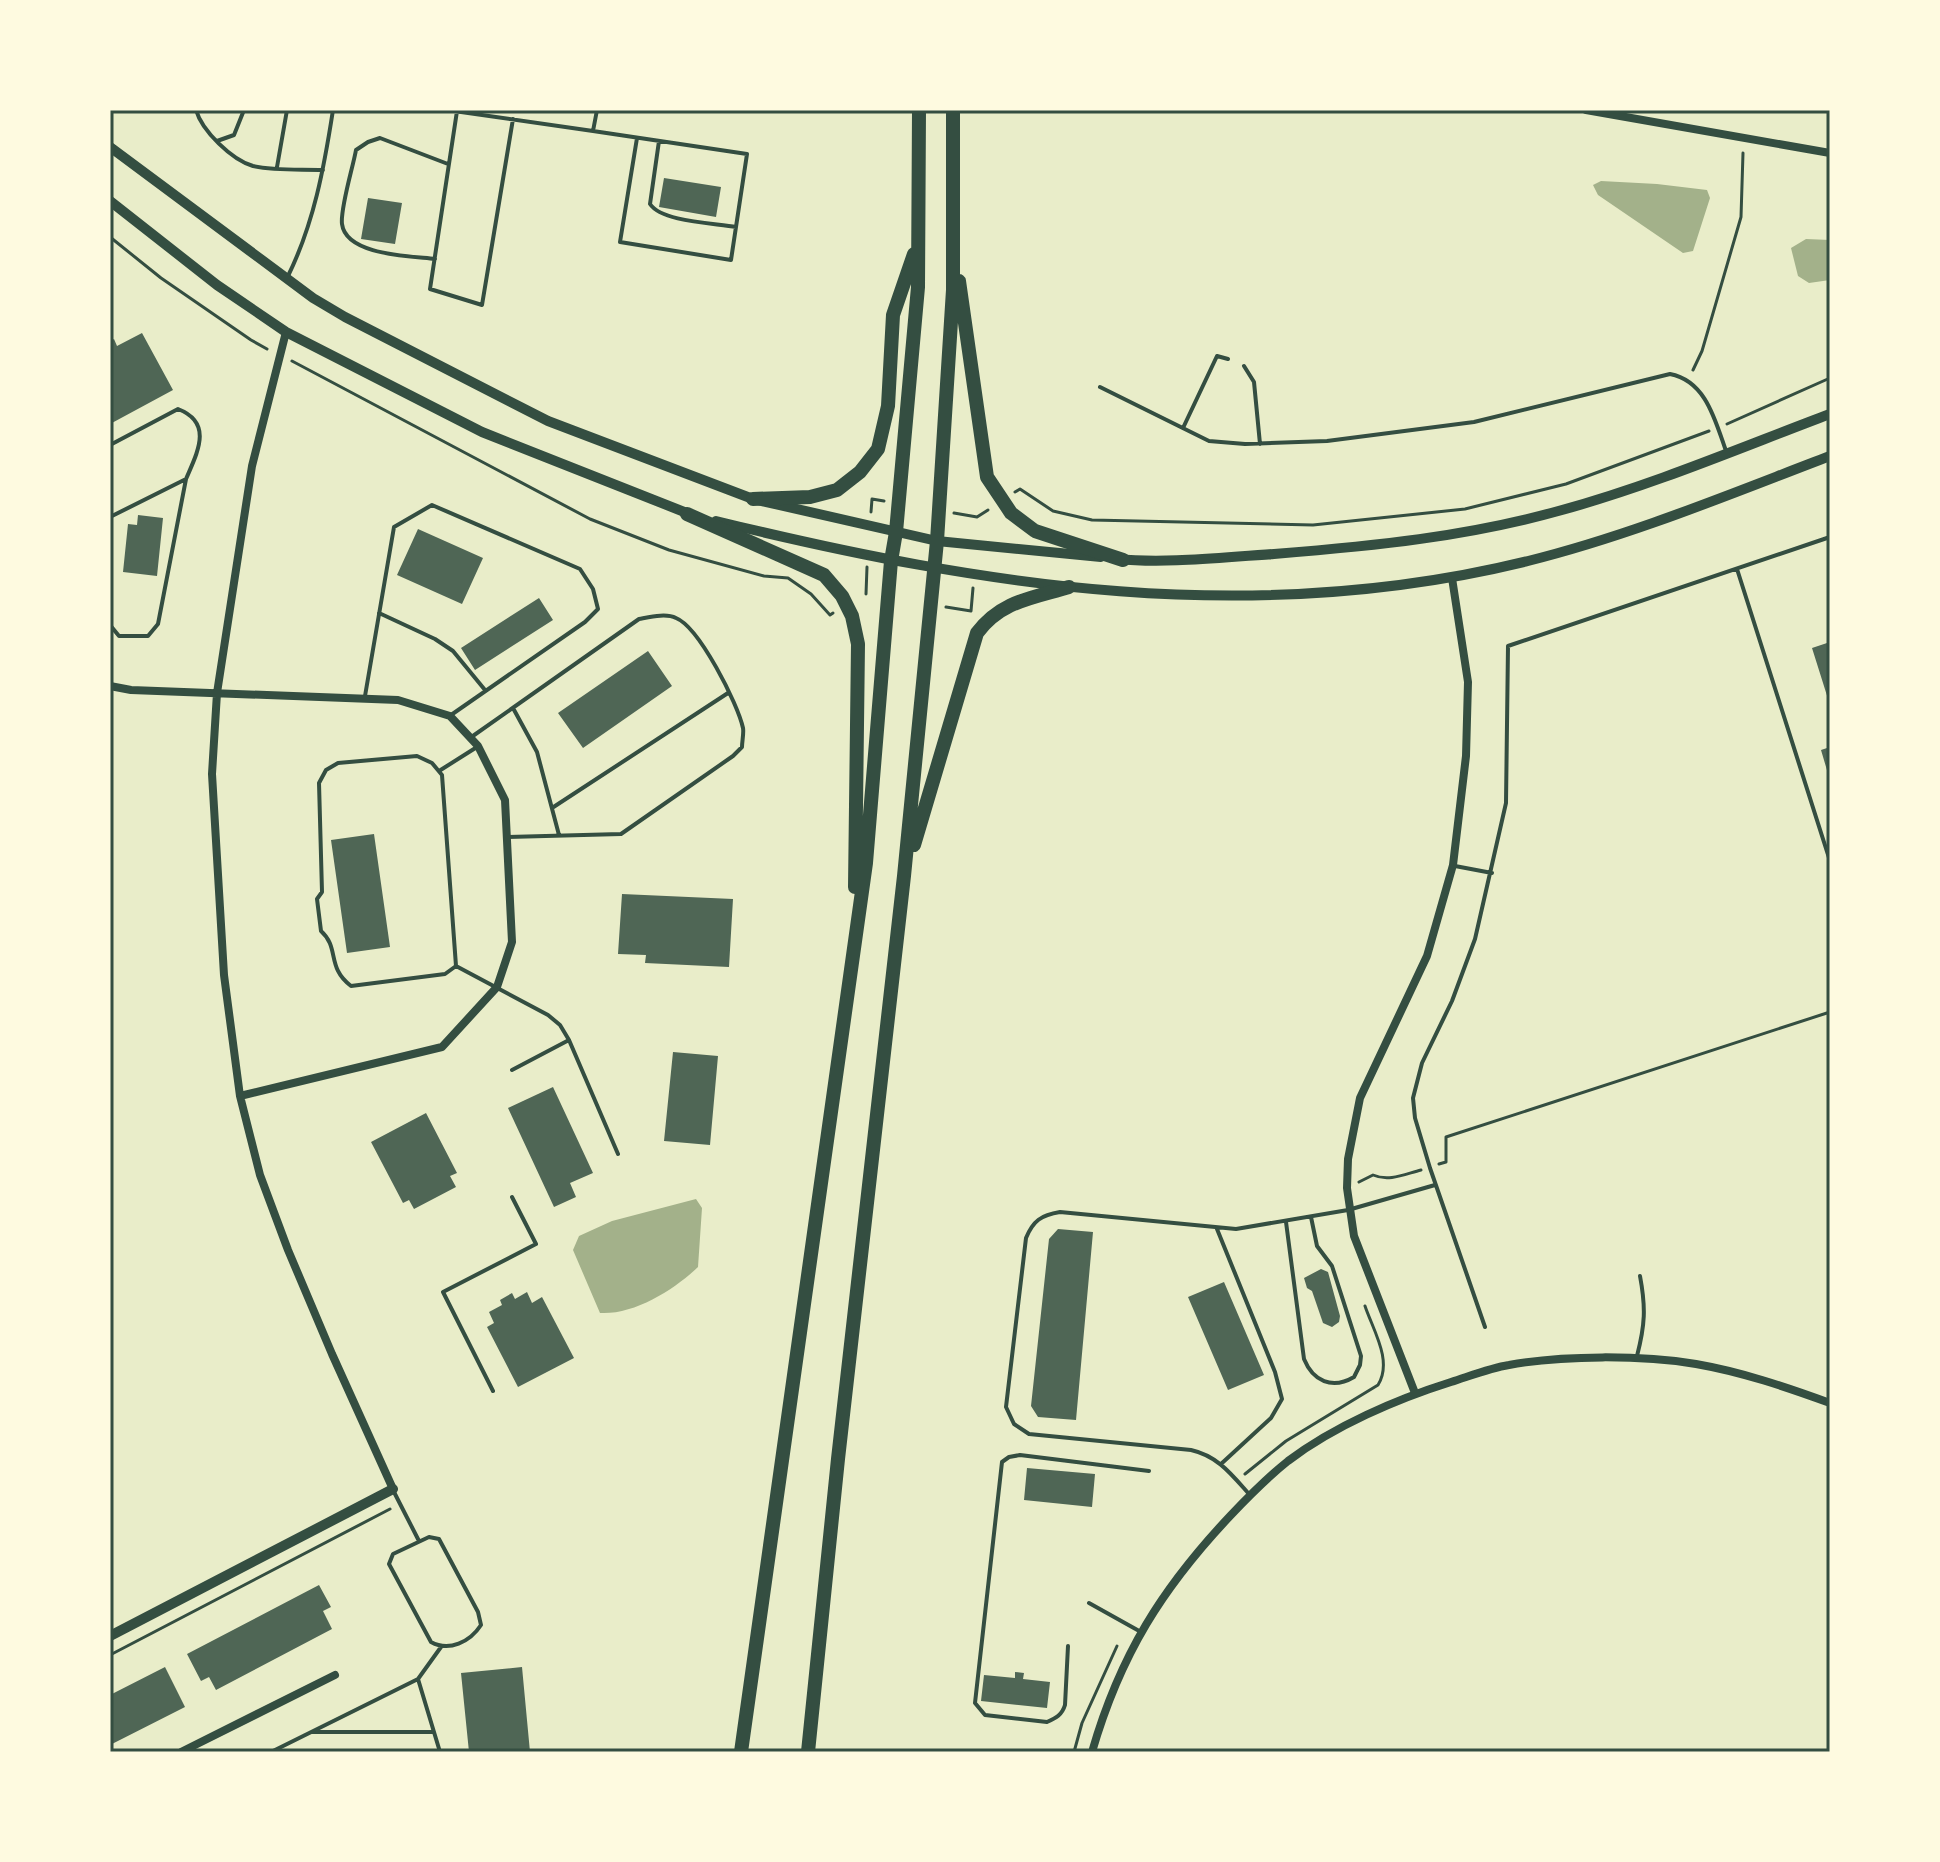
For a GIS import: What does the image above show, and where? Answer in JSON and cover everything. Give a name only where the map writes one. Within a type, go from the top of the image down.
[{"type":"highway","points":[[741,1752],[866,863],[918,287],[919,110]]},
{"type":"highway","points":[[808,1752],[904,876],[937,541],[953,290],[953,110]]},
{"type":"highway","points":[[753,499],[810,497],[837,490],[860,472],[878,449],[888,406],[893,315],[918,243]]},
{"type":"highway","points":[[953,245],[987,477],[1011,513],[1035,531],[1123,560]]},
{"type":"highway","points":[[687,514],[824,575],[842,596],[852,616],[858,644],[855,936]]},
{"type":"highway","points":[[904,876],[977,633],[989,617],[1011,604],[1069,587]]},
{"type":"street","points":[[1586,110],[1830,153]]},
{"type":"street","points":[[110,147],[287,279],[345,317],[548,421],[753,499],[937,541],[1123,560],[1236,557],[1383,546],[1441,537],[1564,510],[1830,414]]},
{"type":"street","points":[[110,201],[217,285],[286,332],[482,432],[687,514],[934,569],[1069,587],[1168,596],[1349,592],[1452,578],[1603,541],[1830,456]]},
{"type":"street","points":[[110,1636],[393,1489],[288,1250],[260,1175],[240,1096],[224,975],[212,774],[217,693],[252,466],[286,332]]},
{"type":"street","points":[[1415,1393],[1354,1236],[1348,1210],[1348,1159],[1360,1098],[1421,970],[1453,865],[1466,756],[1468,682],[1452,578]]},
{"type":"street","points":[[110,686],[131,690],[398,700],[450,716],[478,746],[505,800],[512,942],[497,987],[442,1047],[240,1096]]},
{"type":"street","points":[[1092,1752],[1103,1714],[1129,1653],[1161,1598],[1199,1549],[1250,1495],[1289,1460],[1348,1425],[1415,1393],[1508,1365],[1562,1359],[1636,1359],[1695,1364],[1766,1380],[1830,1403]]},
{"type":"street","points":[[181,1752],[335,1675]]},
{"type":"lane","points":[[196,110],[199,121],[217,141],[251,165],[323,170]]},
{"type":"lane","points":[[217,141],[234,135],[244,110]]},
{"type":"lane","points":[[277,167],[287,110]]},
{"type":"lane","points":[[287,279],[302,248],[320,190],[333,110]]},
{"type":"lane","points":[[447,110],[747,154],[731,260],[620,242],[637,138]]},
{"type":"lane","points":[[593,131],[597,110]]},
{"type":"lane","points":[[457,111],[430,289],[482,305],[513,119]]},
{"type":"lane","points":[[435,259],[356,246],[346,236],[341,222],[356,150],[368,142],[380,138],[449,164]]},
{"type":"lane","points":[[659,141],[650,204],[655,211],[666,216],[736,227]]},
{"type":"lane","points":[[1183,428],[1217,356],[1228,359]]},
{"type":"lane","points":[[1244,366],[1254,382],[1260,444]]},
{"type":"lane","points":[[1100,387],[1209,441],[1260,444],[1327,441],[1474,422],[1670,374],[1687,380],[1706,401],[1727,453]]},
{"type":"lane","points":[[110,445],[178,409],[190,414],[202,442],[186,479],[158,624],[148,636],[136,638],[119,636],[110,625]]},
{"type":"lane","points":[[110,517],[186,479]]},
{"type":"lane","points":[[364,699],[394,527],[432,505],[580,569],[593,589],[598,609],[585,622],[450,716]]},
{"type":"lane","points":[[1485,1327],[1435,1185],[1415,1118],[1413,1098],[1416,1080],[1452,1001],[1475,939],[1492,873],[1506,803],[1508,646],[1830,537]]},
{"type":"lane","points":[[1737,569],[1830,861]]},
{"type":"lane","points":[[379,613],[435,639],[453,651],[485,691]]},
{"type":"lane","points":[[470,738],[639,619],[655,616],[675,617],[691,629],[717,667],[743,728],[742,747],[733,756],[621,834],[507,837]]},
{"type":"lane","points":[[552,808],[728,693]]},
{"type":"lane","points":[[513,708],[537,752],[559,835]]},
{"type":"lane","points":[[439,771],[478,746]]},
{"type":"lane","points":[[417,756],[432,763],[442,775],[456,966],[445,974],[351,986],[338,977],[329,939],[321,931],[317,899],[322,892],[319,783],[326,770],[338,763],[417,756]]},
{"type":"lane","points":[[1453,865],[1492,873]]},
{"type":"lane","points":[[456,966],[548,1015],[560,1025],[618,1154]]},
{"type":"lane","points":[[512,1070],[569,1040]]},
{"type":"lane","points":[[1250,1495],[1221,1464],[1207,1454],[1029,1434],[1014,1424],[1006,1407],[1026,1238],[1035,1220],[1060,1212],[1217,1229],[1286,1222],[1348,1210],[1435,1185]]},
{"type":"lane","points":[[493,1391],[443,1292],[536,1244],[512,1197]]},
{"type":"lane","points":[[1286,1222],[1304,1359],[1319,1380],[1327,1383],[1346,1382],[1358,1372],[1361,1356],[1332,1266],[1317,1246],[1311,1217]]},
{"type":"lane","points":[[1217,1229],[1275,1372],[1282,1399],[1271,1418],[1221,1464]]},
{"type":"lane","points":[[1636,1359],[1645,1325],[1646,1307],[1640,1276]]},
{"type":"lane","points":[[1068,1646],[1065,1705],[1063,1712],[1055,1718],[1047,1722],[985,1715],[978,1710],[975,1703],[1002,1462],[1020,1455],[1149,1471]]},
{"type":"lane","points":[[393,1489],[419,1541]]},
{"type":"lane","points":[[429,1537],[439,1539],[478,1612],[481,1625],[475,1634],[452,1646],[441,1647],[431,1642],[389,1564],[393,1554],[419,1541],[429,1537]]},
{"type":"lane","points":[[1089,1603],[1141,1632]]},
{"type":"lane","points":[[271,1752],[418,1679],[441,1647]]},
{"type":"lane","points":[[418,1679],[440,1752]]},
{"type":"lane","points":[[312,1732],[434,1732]]},
{"type":"path","points":[[1687,380],[1702,351],[1741,217],[1744,137]]},
{"type":"path","points":[[110,237],[161,278],[251,340]]},
{"type":"path","points":[[318,374],[590,519],[669,550],[764,576],[788,578],[811,594],[830,615]]},
{"type":"path","points":[[1020,489],[1053,511],[1092,520],[1313,525],[1465,509],[1566,484],[1718,428],[1830,378]]},
{"type":"path","points":[[1347,1188],[1373,1175],[1394,1177],[1446,1162],[1446,1137],[1830,1012]]},
{"type":"path","points":[[1238,1481],[1286,1441],[1378,1385],[1384,1372],[1384,1361],[1365,1307]]},
{"type":"path","points":[[110,1655],[381,1516],[399,1503]]},
{"type":"path","points":[[1074,1752],[1082,1723],[1108,1662],[1129,1625]]},
{"type":"shaded area","points":[[1601,181],[1707,190],[1710,198],[1693,251],[1683,253],[1598,195],[1593,185]]},
{"type":"shaded area","points":[[1806,239],[1830,240],[1830,280],[1809,283],[1798,276],[1791,248]]},
{"type":"shaded area","points":[[696,1199],[702,1208],[698,1267],[653,1299],[626,1310],[600,1313],[573,1250],[579,1236],[612,1221]]},
{"type":"building","points":[[664,178],[721,187],[716,217],[659,207]]},
{"type":"building","points":[[368,198],[402,203],[395,244],[361,239]]},
{"type":"building","points":[[142,333],[173,390],[110,424],[110,341],[114,339],[117,346]]},
{"type":"building","points":[[138,515],[163,518],[157,576],[123,572],[128,524],[137,525]]},
{"type":"building","points":[[418,529],[483,558],[462,604],[397,575]]},
{"type":"building","points":[[539,598],[553,620],[475,670],[461,648]]},
{"type":"building","points":[[1830,642],[1830,701],[1829,702],[1812,648]]},
{"type":"building","points":[[648,651],[672,686],[583,748],[558,713]]},
{"type":"building","points":[[1830,747],[1830,777],[1829,777],[1821,750]]},
{"type":"building","points":[[374,834],[390,947],[347,953],[331,840]]},
{"type":"building","points":[[622,894],[733,899],[729,967],[645,963],[646,955],[618,954]]},
{"type":"building","points":[[673,1052],[718,1056],[710,1145],[664,1141]]},
{"type":"building","points":[[553,1087],[593,1173],[570,1183],[576,1197],[554,1207],[508,1108]]},
{"type":"building","points":[[426,1113],[457,1173],[450,1176],[456,1187],[414,1209],[409,1200],[403,1203],[371,1142]]},
{"type":"building","points":[[1058,1229],[1093,1232],[1076,1420],[1038,1417],[1031,1406],[1049,1239]]},
{"type":"building","points":[[1321,1269],[1328,1272],[1340,1316],[1339,1322],[1332,1327],[1323,1323],[1304,1278]]},
{"type":"building","points":[[1224,1282],[1264,1375],[1228,1390],[1188,1297]]},
{"type":"building","points":[[527,1292],[532,1303],[542,1297],[574,1358],[518,1387],[487,1327],[494,1323],[489,1312],[502,1305],[500,1300],[512,1293],[515,1299]]},
{"type":"building","points":[[1027,1468],[1095,1474],[1092,1507],[1024,1500]]},
{"type":"building","points":[[319,1585],[331,1607],[323,1611],[332,1629],[216,1690],[209,1677],[201,1681],[187,1654]]},
{"type":"building","points":[[165,1667],[185,1707],[110,1745],[110,1695]]},
{"type":"building","points":[[522,1667],[530,1752],[469,1752],[461,1673]]},
{"type":"building","points":[[1015,1672],[1024,1673],[1023,1679],[1050,1682],[1047,1708],[981,1701],[984,1675],[1015,1678]]}]
